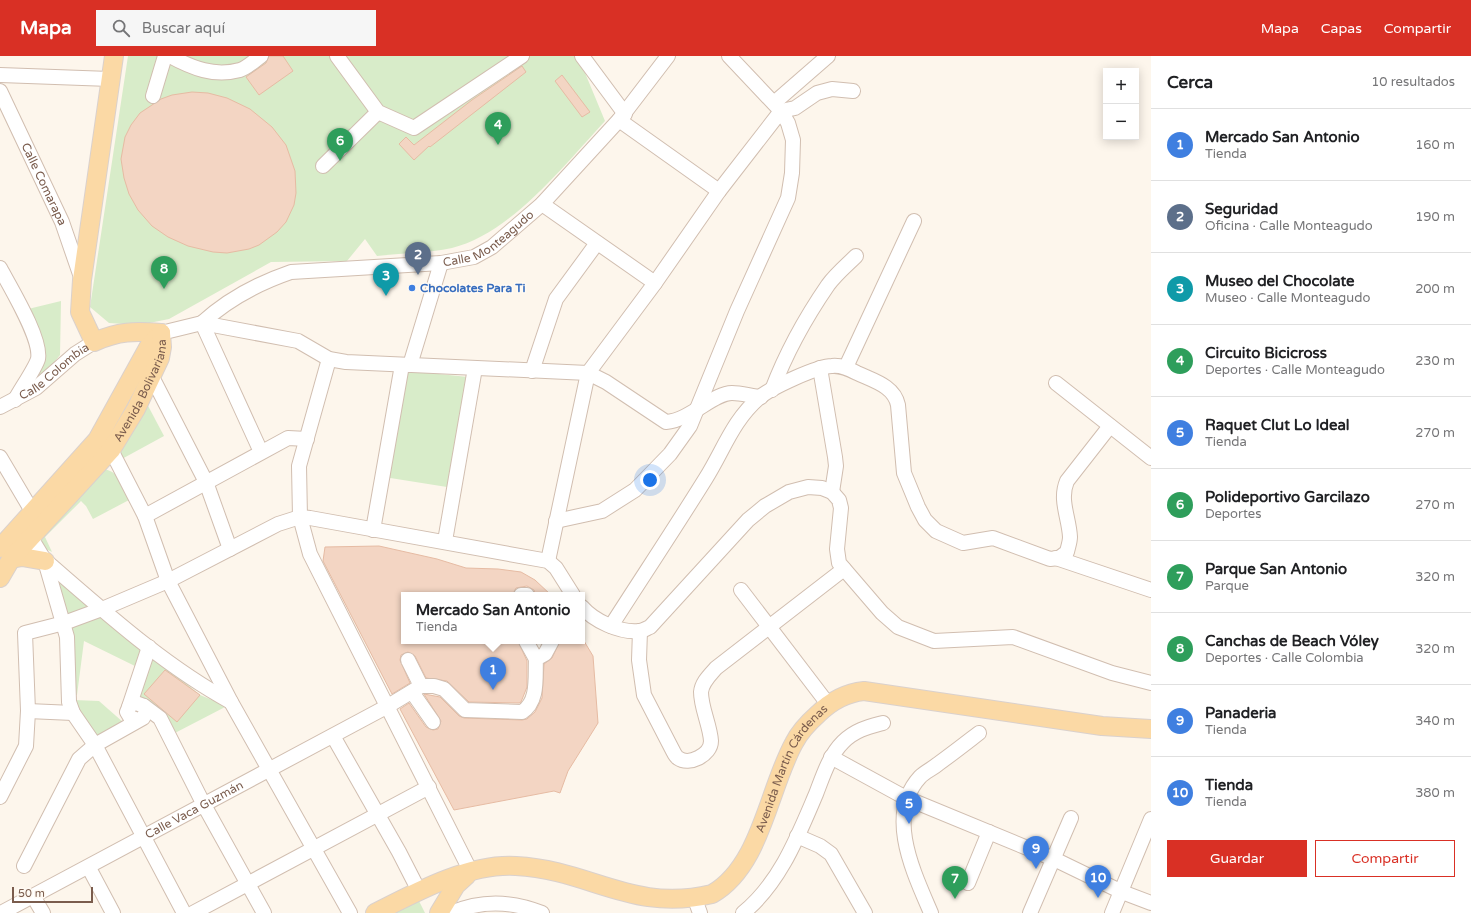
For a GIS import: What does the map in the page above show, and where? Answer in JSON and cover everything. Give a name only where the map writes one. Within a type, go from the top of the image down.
[{"type":"main road","points":[[94,342],[80,312],[82,280],[114,56]]},
{"type":"main road","name":"Calle Colombia","points":[[94,342],[112,334],[134,331],[161,333]]},
{"type":"main road","name":"Avenida Bolivariana","points":[[0,578],[5,554],[32,511],[104,445],[132,416],[144,373],[160,358],[162,347],[161,333]]},
{"type":"main road","name":"Avenida Bolivariana","points":[[5,554],[31,538],[104,445]]},
{"type":"main road","points":[[5,554],[45,561]]},
{"type":"main road","name":"Avenida Martín Cárdenas","points":[[375,913],[417,892],[471,872],[495,867],[515,866],[539,868],[640,908],[668,910],[698,908],[738,871],[751,852],[784,764],[794,742],[813,718],[828,704],[852,692],[864,691],[1102,726],[1151,729]]},
{"type":"main road","name":"Avenida Martín Cárdenas","points":[[439,913],[456,885],[471,872]]},
{"type":"main road","points":[[417,892],[433,913]]},
{"type":"street","points":[[153,96],[165,56]]},
{"type":"street","points":[[170,56],[190,67],[210,72],[241,70],[261,56]]},
{"type":"street","points":[[337,56],[378,112],[414,128],[522,56]]},
{"type":"street","points":[[582,56],[622,117],[719,191]]},
{"type":"street","name":"Calle Monteagudo","points":[[202,324],[219,308],[271,278],[291,272],[441,263],[474,257],[492,247],[542,204],[622,117],[668,56]]},
{"type":"street","points":[[556,521],[602,511],[635,490],[670,454],[690,426],[737,311],[788,198],[792,173],[793,140],[788,123],[778,107],[729,56]]},
{"type":"street","points":[[548,561],[588,373],[655,283],[778,107],[828,56]]},
{"type":"street","points":[[0,75],[110,79]]},
{"type":"street","points":[[778,107],[795,108],[817,93],[832,89],[854,91]]},
{"type":"street","name":"Calle Comarapa","points":[[0,91],[62,222],[82,280]]},
{"type":"street","points":[[323,166],[378,112]]},
{"type":"street","points":[[542,204],[655,283]]},
{"type":"street","points":[[846,367],[914,221]]},
{"type":"street","points":[[532,371],[556,299],[597,242]]},
{"type":"street","points":[[766,393],[794,341],[829,284],[856,256]]},
{"type":"street","points":[[373,530],[406,365],[441,263]]},
{"type":"street","points":[[0,268],[29,325],[37,347],[38,360],[15,400]]},
{"type":"street","points":[[202,324],[298,341],[329,359],[346,362],[588,373],[606,382],[666,422],[683,418],[724,395],[732,393],[766,393]]},
{"type":"street","points":[[202,324],[261,452]]},
{"type":"street","name":"Calle Colombia","points":[[161,333],[202,324]]},
{"type":"street","name":"Calle Colombia","points":[[0,407],[36,388],[75,354],[94,342]]},
{"type":"street","points":[[329,359],[299,466],[300,517],[310,554],[471,872]]},
{"type":"street","points":[[610,626],[704,482],[730,433],[742,415],[766,393],[820,368],[831,366],[846,367],[890,389],[896,396],[904,456],[904,473],[918,507],[925,520],[936,531],[963,543],[993,538],[1050,559],[1056,558],[1067,552],[1070,537],[1063,500],[1066,480],[1110,426]]},
{"type":"street","points":[[445,541],[476,368]]},
{"type":"street","points":[[820,368],[835,462],[832,492]]},
{"type":"street","points":[[144,373],[206,482],[230,549]]},
{"type":"street","points":[[1056,383],[1151,458]]},
{"type":"street","points":[[145,516],[288,438],[307,439]]},
{"type":"street","points":[[104,445],[145,516],[168,581],[231,702],[268,771],[350,913]]},
{"type":"street","points":[[0,458],[32,511],[31,538],[45,561],[64,623],[67,637],[69,702],[74,713],[95,744],[184,913]]},
{"type":"street","points":[[585,611],[610,626],[623,630],[640,631],[650,627],[748,520],[765,506],[789,492],[808,487],[822,488],[832,492],[839,500],[841,508],[837,549],[839,563],[888,618],[898,627],[924,639],[934,641],[1013,637],[1112,673],[1151,683]]},
{"type":"street","points":[[0,797],[26,746],[28,711],[24,634],[64,623],[102,609],[168,581],[278,524],[300,517],[445,541],[548,561],[556,568],[571,592]]},
{"type":"street","points":[[1056,558],[1151,590]]},
{"type":"street","points":[[45,561],[102,609],[201,686],[231,702]]},
{"type":"street","points":[[640,631],[639,660],[644,695],[678,758],[686,761],[704,756],[709,750],[711,742],[701,692],[704,682],[716,668],[844,569]]},
{"type":"street","points":[[741,590],[828,704]]},
{"type":"street","points":[[416,689],[444,689],[464,710],[522,712],[528,708],[534,699],[536,659],[528,644]]},
{"type":"street","points":[[536,659],[545,654],[550,644]]},
{"type":"street","points":[[24,866],[79,759],[95,744],[122,730],[138,709],[150,647]]},
{"type":"street","points":[[408,660],[416,689],[433,722]]},
{"type":"street","name":"Calle Vaca Guzmán","points":[[0,913],[88,868],[388,706],[416,689]]},
{"type":"street","points":[[138,709],[160,718],[204,805],[264,913]]},
{"type":"street","points":[[28,711],[74,713]]},
{"type":"street","points":[[751,911],[781,868],[797,836],[831,758],[843,742],[859,729],[883,722]]},
{"type":"street","points":[[931,913],[916,876],[906,842],[903,819],[906,798],[920,777],[980,733]]},
{"type":"street","points":[[333,736],[377,814],[417,892]]},
{"type":"street","points":[[831,758],[906,798],[1054,859],[1122,892],[1151,903]]},
{"type":"street","points":[[193,913],[312,848],[429,787]]},
{"type":"street","points":[[1030,913],[1072,818]]},
{"type":"street","points":[[1112,913],[1151,819]]},
{"type":"street","points":[[968,883],[989,832]]},
{"type":"street","points":[[797,836],[820,846],[831,854],[865,913]]},
{"type":"street","points":[[88,868],[113,913]]},
{"type":"street","points":[[34,896],[43,913]]},
{"type":"street","points":[[451,913],[478,905],[498,908],[514,904],[542,913]]},
{"type":"green space","points":[[128,56],[578,56],[605,121],[536,195],[516,213],[495,228],[474,240],[443,250],[377,256],[365,239],[347,261],[271,262],[169,319],[139,325],[109,323],[90,307]]},
{"type":"green space","points":[[61,301],[60,355],[40,380],[25,387],[46,353],[24,310]]},
{"type":"green space","points":[[400,370],[468,377],[447,487],[384,477]]},
{"type":"green space","points":[[146,402],[164,436],[120,460],[114,451]]},
{"type":"green space","points":[[104,469],[114,473],[123,485],[129,500],[93,519],[86,506],[81,501],[45,537],[52,552],[44,548],[40,541]]},
{"type":"green space","points":[[60,579],[89,606],[89,609],[72,616],[68,614],[57,582]]},
{"type":"green space","points":[[101,615],[142,648],[139,668],[84,641],[77,695],[71,693],[70,629],[75,623]]},
{"type":"green space","points":[[157,659],[200,695],[227,706],[173,734],[138,696],[150,661]]},
{"type":"green space","points":[[74,700],[99,701],[124,723],[97,736],[91,730]]},
{"type":"green space","points":[[419,901],[425,913],[391,913]]},
{"type":"building","points":[[269,56],[283,56],[293,71],[259,95],[246,77],[266,63]]},
{"type":"building","points":[[522,66],[526,72],[430,147],[429,146],[414,160],[399,144],[406,137],[414,145],[472,100]]},
{"type":"building","points":[[562,75],[590,112],[582,117],[555,81]]},
{"type":"building","points":[[192,92],[208,93],[227,98],[250,109],[272,127],[286,145],[295,171],[296,193],[294,205],[286,222],[277,232],[259,245],[249,249],[227,253],[213,252],[188,246],[168,237],[152,226],[138,210],[129,194],[124,178],[121,159],[125,137],[131,125],[140,113],[161,99],[172,95]]},
{"type":"building","points":[[379,546],[437,559],[466,568],[498,569],[521,572],[535,580],[548,592],[534,592],[534,590],[527,586],[516,588],[514,592],[401,592],[401,644],[519,644],[527,661],[527,687],[521,702],[469,702],[447,681],[426,678],[415,656],[408,652],[401,655],[400,660],[410,683],[392,694],[323,561],[325,547]]},
{"type":"building","points":[[585,643],[593,656],[598,723],[568,771],[560,793],[554,791],[454,810],[400,709],[409,703],[426,727],[433,730],[438,729],[441,721],[424,694],[440,697],[459,716],[464,718],[527,719],[535,712],[542,698],[544,664],[552,658],[559,644],[585,644]]},
{"type":"building","points":[[165,670],[200,695],[177,722],[144,694]]},
{"type":"place","name":"Circuito Bicicross","points":[[498,145]]},
{"type":"place","name":"Polideportivo Garcilazo","points":[[340,161]]},
{"type":"place","name":"Seguridad","points":[[418,275]]},
{"type":"place","name":"Chocolates Para Ti","points":[[412,288]]},
{"type":"place","name":"Canchas de Beach Vóley","points":[[164,289]]},
{"type":"place","name":"Museo del Chocolate","points":[[386,296]]},
{"type":"place","name":"Mercado San Antonio","points":[[493,690]]},
{"type":"place","name":"Raquet Clut Lo Ideal","points":[[909,824]]},
{"type":"place","name":"Panaderia","points":[[1036,869]]},
{"type":"place","name":"Tienda","points":[[1098,898]]},
{"type":"place","name":"Parque San Antonio","points":[[955,899]]}]
